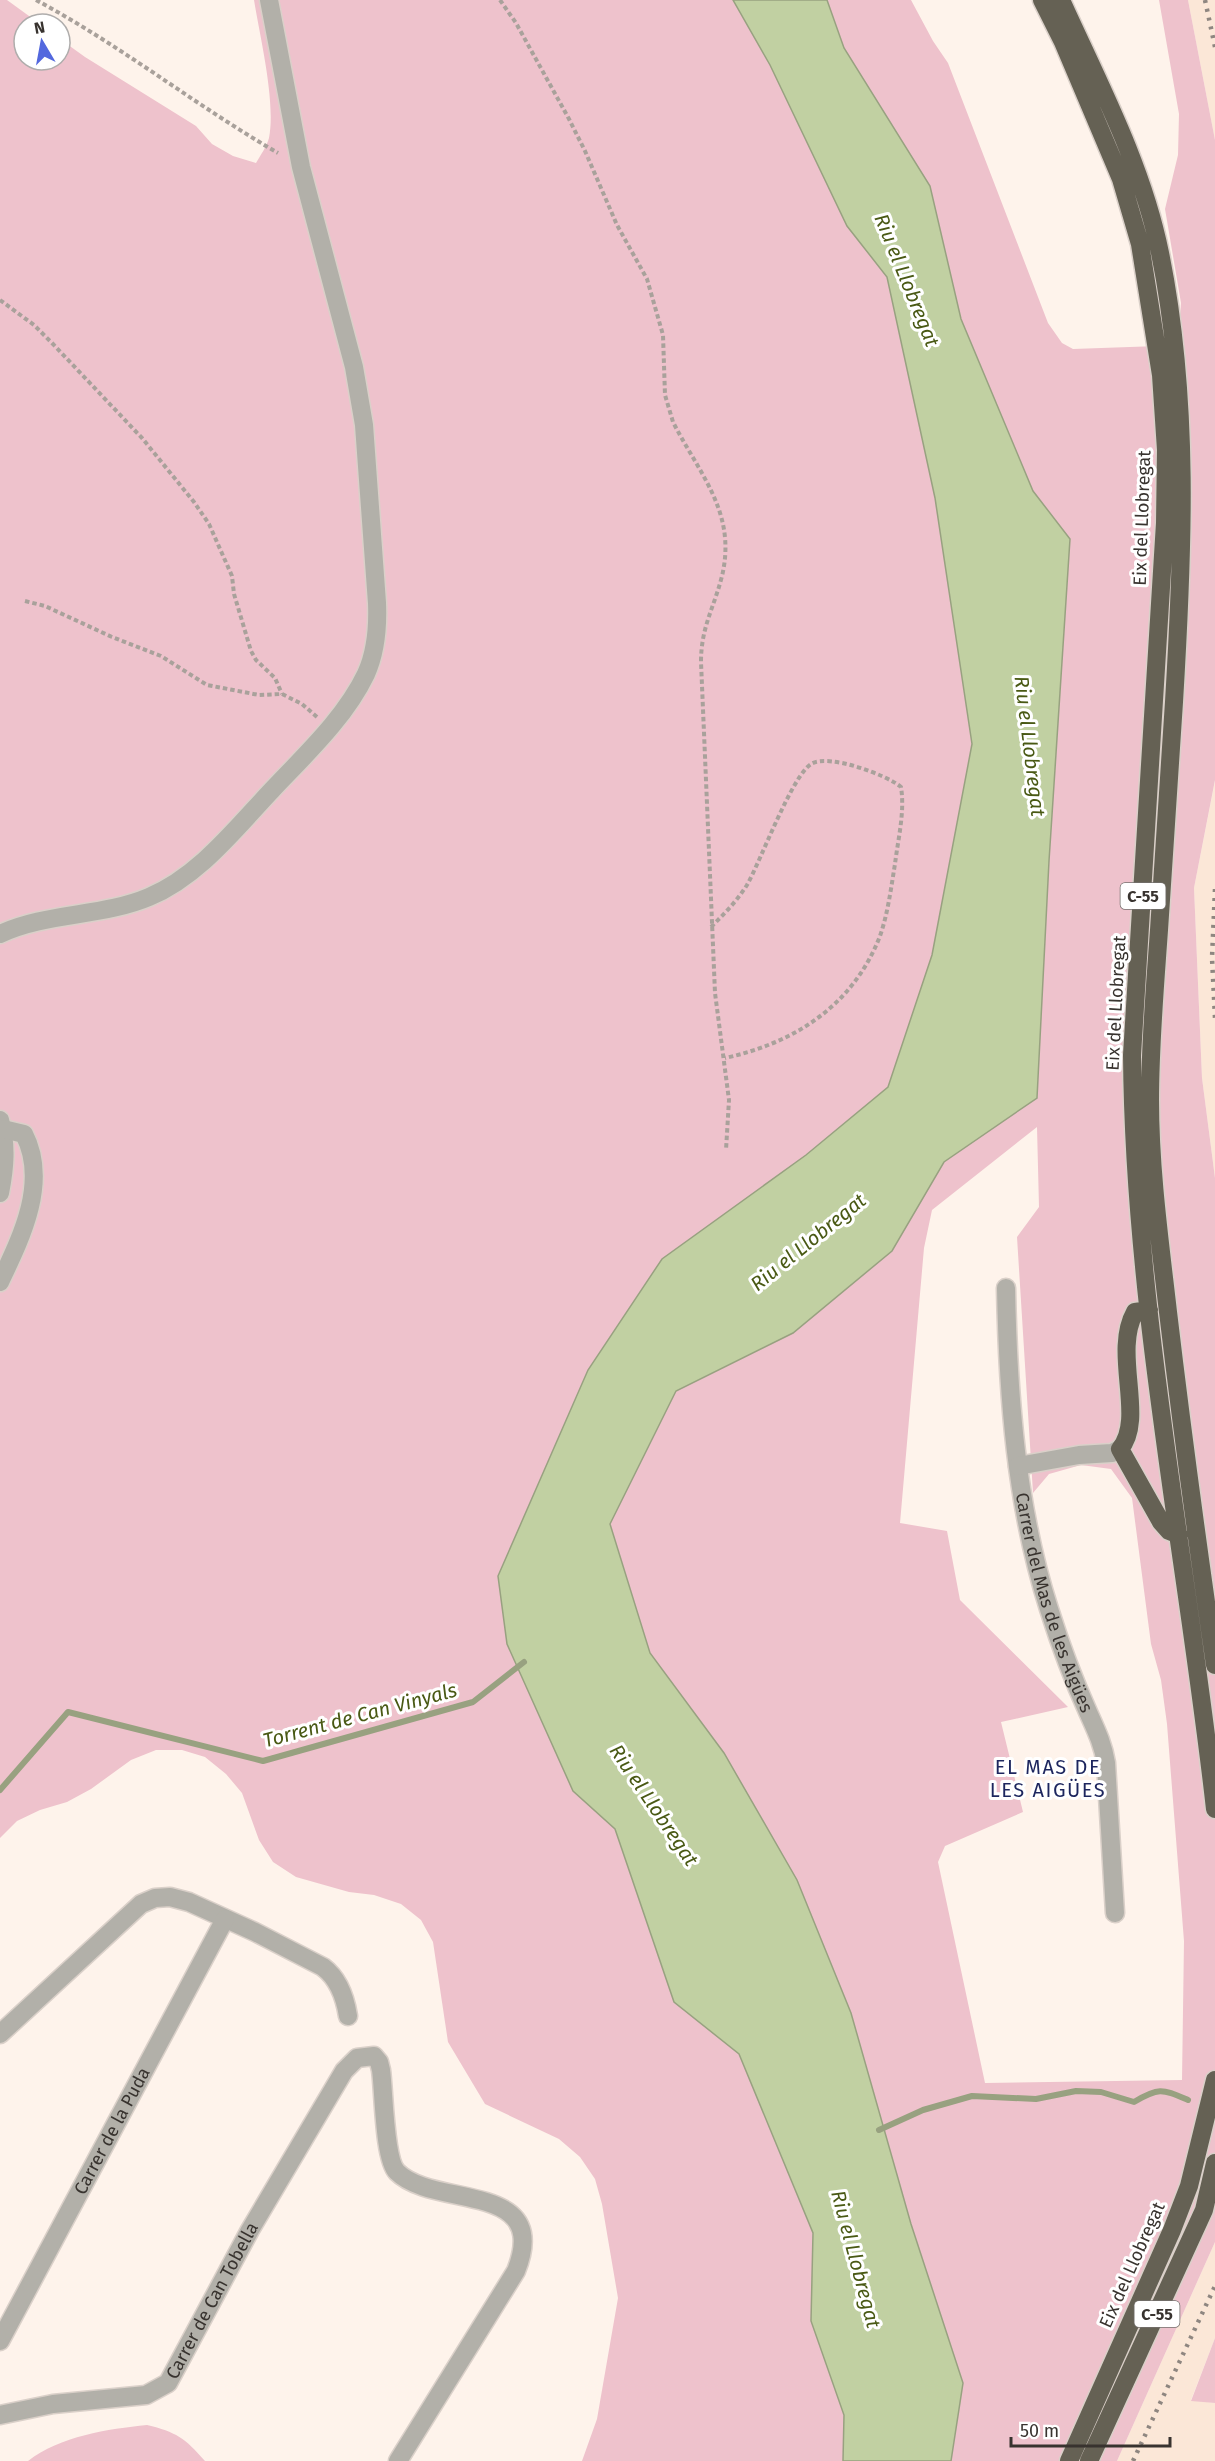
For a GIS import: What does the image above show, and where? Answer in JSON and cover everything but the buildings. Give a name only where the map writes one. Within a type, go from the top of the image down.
[{"type":"highway","name":"Eix del Llobregat","points":[[1042,0],[1064,42],[1121,179],[1140,244],[1161,375],[1166,450],[1165,524],[1132,1055],[1133,1132],[1149,1310],[1203,1701],[1215,1809]]},
{"type":"highway","name":"Eix del Llobregat","points":[[1061,0],[1131,154],[1147,202],[1160,251],[1171,317],[1178,388],[1182,473],[1181,560],[1150,1045],[1151,1145],[1176,1378],[1215,1665]]},
{"type":"highway","points":[[1149,1310],[1135,1312],[1130,1322],[1126,1351],[1129,1433],[1126,1443],[1120,1449],[1161,1522],[1169,1531],[1179,1535]]},
{"type":"highway","name":"Eix del Llobregat","points":[[1069,2461],[1172,2230],[1188,2186],[1215,2080]]},
{"type":"highway","name":"C-55","points":[[1089,2461],[1204,2210],[1215,2163]]},
{"type":"street","points":[[0,934],[29,923],[135,903],[173,886],[227,837],[302,759],[355,694],[372,656],[378,624],[377,591],[364,425],[354,367],[301,167],[269,0]]},
{"type":"street","points":[[0,1192],[5,1161],[2,1124],[24,1134],[29,1143],[34,1190],[25,1221],[0,1282]]},
{"type":"street","name":"Carrer del Mas de les Aigües","points":[[1006,1288],[1010,1397],[1024,1510],[1039,1577],[1068,1663],[1103,1746],[1115,1913]]},
{"type":"street","points":[[1018,1466],[1079,1455],[1112,1453],[1120,1449]]},
{"type":"street","points":[[0,2034],[141,1904],[155,1898],[170,1897],[189,1902],[255,1932],[330,1972],[341,1990],[348,2016]]},
{"type":"street","name":"Carrer de la Puda","points":[[0,2341],[225,1919]]},
{"type":"street","name":"Carrer de Can Tobella","points":[[0,2415],[53,2404],[146,2395],[168,2383],[250,2230],[344,2071],[357,2058],[374,2056],[379,2062],[387,2123],[388,2153],[396,2171],[409,2181],[447,2194],[477,2198],[508,2212],[518,2224],[523,2244],[522,2256],[516,2271],[398,2461]]},
{"type":"path","points":[[36,0],[81,25],[242,133],[301,167]]},
{"type":"path","points":[[500,0],[516,23],[569,119],[617,225],[647,279],[663,335],[668,406],[673,422],[722,513],[726,540],[723,573],[703,631],[701,653],[715,993],[725,1058],[729,1112],[726,1150]]},
{"type":"path","points":[[0,300],[34,325],[142,438],[194,502],[209,524],[232,576],[234,594],[251,651],[256,660],[275,678],[282,694]]},
{"type":"path","points":[[25,601],[45,606],[112,637],[161,656],[207,685],[258,695],[282,694],[302,704],[329,726]]},
{"type":"path","points":[[711,927],[731,907],[746,887],[792,790],[802,772],[813,763],[828,760],[880,775],[893,780],[901,787],[902,814],[886,914],[880,935],[859,975],[841,996],[807,1028],[771,1046],[725,1058]]},
{"type":"shaded area","points":[[0,0],[7,0],[24,12],[12,12],[12,72],[72,72],[72,48],[196,126],[212,144],[233,156],[256,163],[269,138],[271,123],[269,88],[254,0],[733,0],[770,65],[847,226],[887,277],[935,498],[972,744],[932,955],[888,1087],[806,1155],[507,1644],[573,1791],[615,1829],[674,2002],[739,2054],[813,2233],[811,2321],[844,2415],[843,2461],[582,2461],[597,2419],[618,2298],[602,2204],[595,2179],[580,2157],[559,2139],[485,2104],[448,2042],[433,1942],[421,1920],[401,1904],[374,1895],[349,1892],[296,1877],[273,1862],[259,1840],[242,1793],[226,1774],[205,1757],[182,1750],[156,1750],[131,1760],[91,1789],[67,1802],[40,1810],[17,1821],[0,1838]]},
{"type":"shaded area","points":[[827,0],[911,0],[948,63],[1048,323],[1062,343],[1073,349],[1158,346],[1180,317],[1181,303],[1165,209],[1178,155],[1179,114],[1159,0],[1188,0],[1215,140],[1215,780],[1194,888],[1202,1078],[1215,1178],[1215,2242],[1117,2461],[951,2461],[963,2383],[911,2224],[851,2013],[797,1880],[724,1753],[650,1653],[610,1524],[676,1391],[793,1333],[892,1251],[944,1162],[1037,1098],[1049,861],[1070,539],[1033,491],[961,319],[930,186],[844,48]],"holes":[[[1037,1127],[1039,1207],[1017,1237],[1033,1493],[1049,1474],[1081,1465],[1111,1469],[1132,1498],[1151,1644],[1161,1680],[1167,1724],[1184,1941],[1182,2080],[985,2083],[938,1862],[945,1846],[1023,1812],[1001,1722],[1068,1707],[960,1600],[947,1531],[900,1523],[924,1248],[932,1210]]]},
{"type":"shaded area","points":[[1188,0],[1215,0],[1215,140]]},
{"type":"shaded area","points":[[1215,781],[1215,1178],[1202,1078],[1194,888]]},
{"type":"shaded area","points":[[1215,2242],[1215,2338],[1191,2400],[1215,2403],[1215,2461],[1117,2461]]},
{"type":"shaded area","points":[[1215,2338],[1215,2403],[1191,2401]]},
{"type":"shaded area","points":[[147,2425],[179,2437],[205,2461],[28,2461],[55,2445],[85,2435]]},
{"type":"water","name":"Riu el Llobregat","points":[[733,0],[827,0],[844,48],[930,186],[961,319],[1033,491],[1070,539],[1049,861],[1037,1098],[944,1162],[892,1251],[793,1333],[676,1391],[610,1524],[650,1653],[724,1753],[797,1880],[851,2013],[911,2224],[963,2383],[951,2461],[843,2461],[844,2415],[811,2321],[813,2233],[739,2054],[674,2002],[615,1829],[573,1791],[507,1644],[498,1576],[588,1370],[662,1259],[806,1155],[888,1087],[932,955],[972,744],[935,498],[887,277],[847,226],[770,65]]},
{"type":"waterway","name":"Torrent de Can Vinyals","points":[[0,1790],[68,1712],[263,1761],[473,1702],[524,1662]]},
{"type":"waterway","points":[[879,2130],[923,2110],[972,2096],[1036,2099],[1076,2091],[1101,2092],[1134,2102],[1161,2091],[1188,2100]]},
{"type":"railway","points":[[1205,0],[1215,47]]},
{"type":"railway","points":[[1215,889],[1212,958],[1215,1018]]},
{"type":"railway","points":[[1133,2461],[1215,2286]]},
{"type":"district","name":"EL MAS DE LES AIGÜES","points":[[1048,1778]]}]
